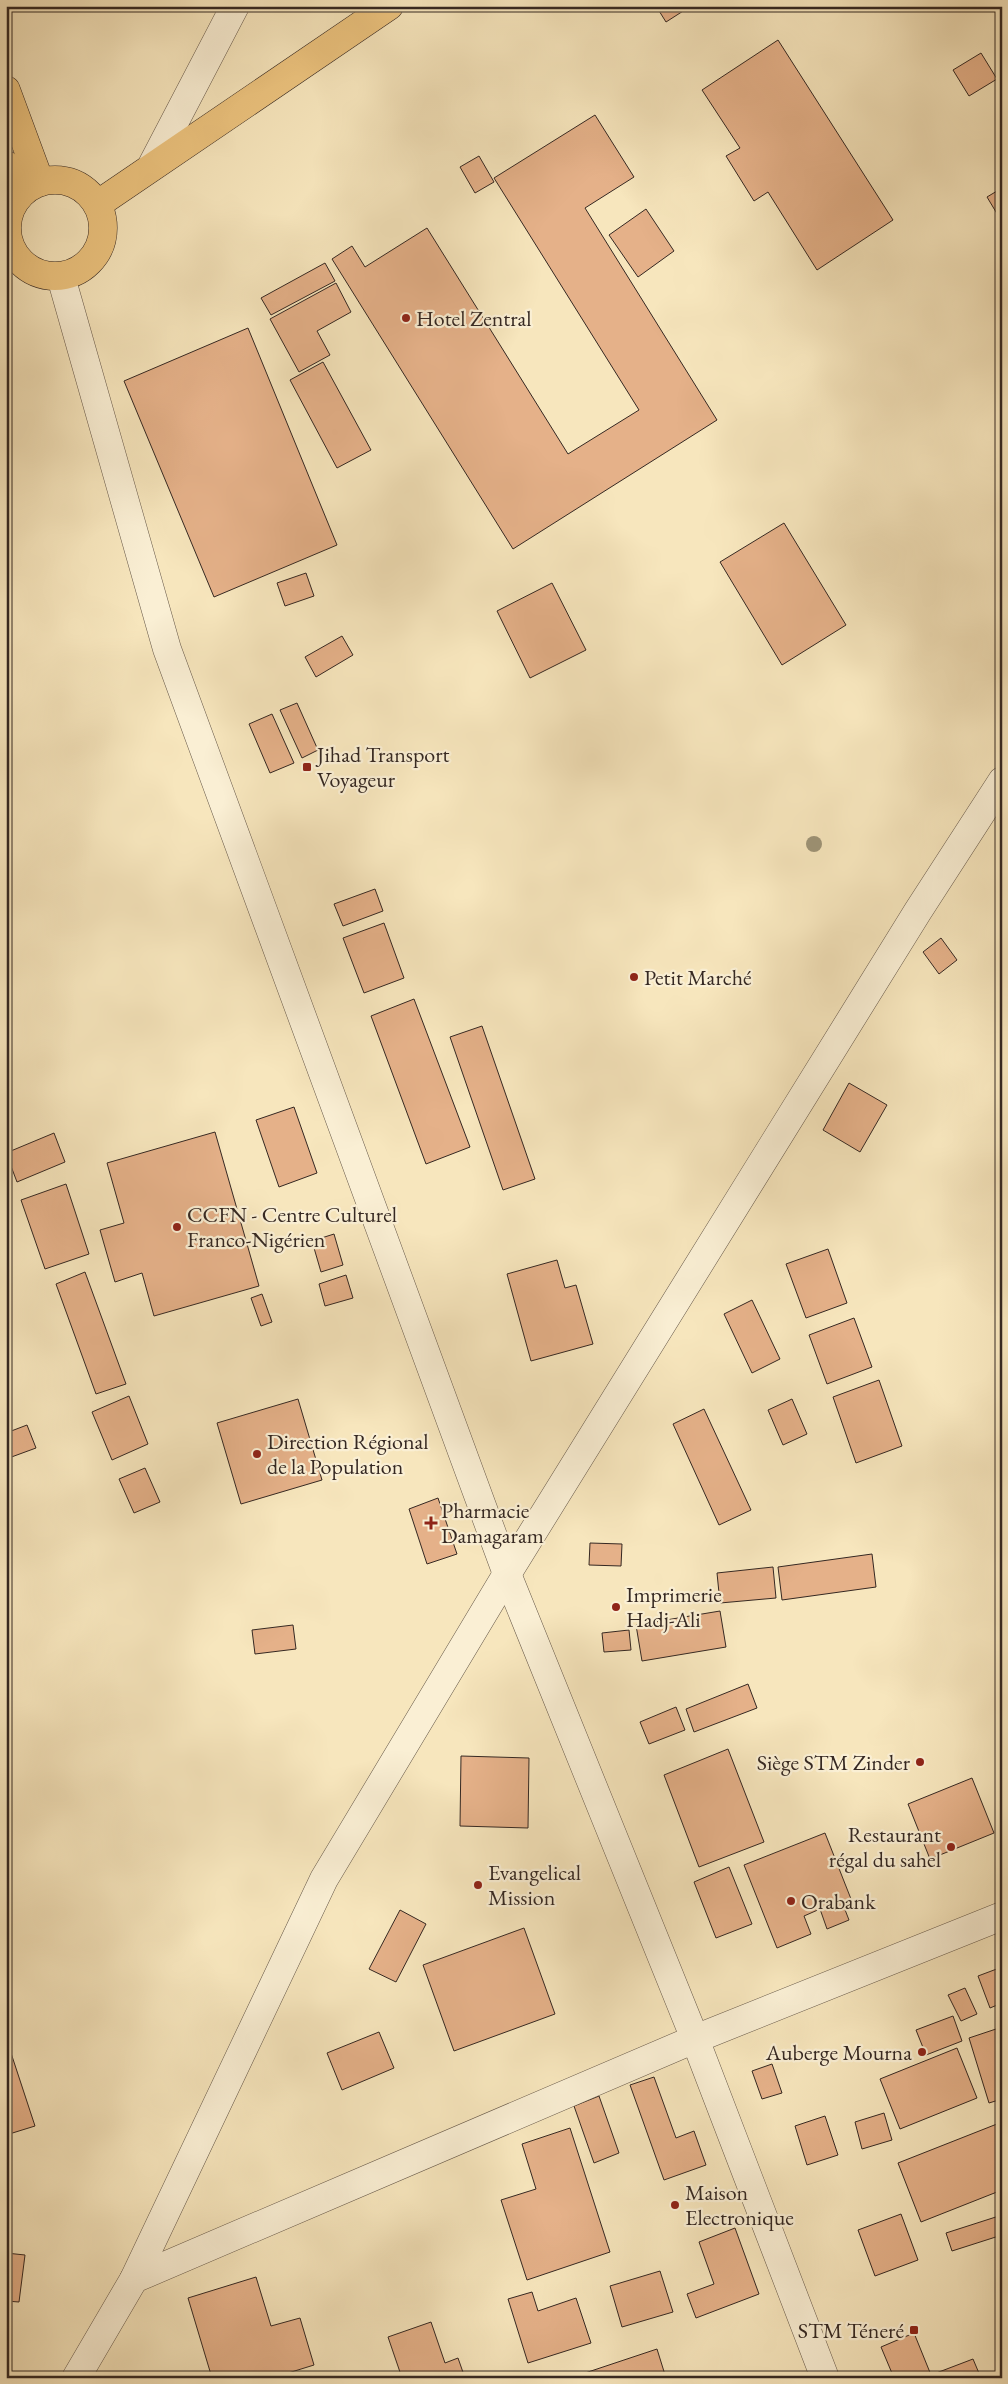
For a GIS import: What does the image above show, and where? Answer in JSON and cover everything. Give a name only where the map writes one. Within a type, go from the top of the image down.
[{"type":"highway","points":[[98,204],[389,6]]},
{"type":"highway","points":[[6,90],[30,189]]},
{"type":"highway","points":[[6,165],[30,189]]},
{"type":"highway","points":[[60,180],[79,185],[98,204],[103,219],[104,235],[98,250],[89,263],[76,272],[61,277],[15,270],[13,252],[7,234],[8,220],[12,207],[30,189],[60,180]]},
{"type":"street","points":[[151,167],[235,6]]},
{"type":"street","points":[[61,277],[166,649],[508,1574],[695,2039],[825,2378]]},
{"type":"street","points":[[76,2378],[134,2279],[324,1879],[508,1574],[918,911],[1002,781]]},
{"type":"street","points":[[134,2279],[695,2039],[1002,1916]]},
{"type":"building","points":[[656,6],[691,6],[666,22]]},
{"type":"building","points":[[778,40],[893,220],[817,270],[768,192],[754,201],[726,156],[740,148],[702,90]]},
{"type":"building","points":[[981,53],[997,79],[969,96],[953,70]]},
{"type":"building","points":[[595,115],[634,177],[585,208],[717,420],[513,549],[332,259],[352,246],[365,267],[427,228],[568,454],[639,410],[494,178]]},
{"type":"building","points":[[479,156],[494,182],[475,193],[460,167]]},
{"type":"building","points":[[1002,188],[1002,222],[987,197]]},
{"type":"building","points":[[646,209],[674,251],[638,277],[609,235]]},
{"type":"building","points":[[325,263],[335,281],[271,315],[261,298]]},
{"type":"building","points":[[336,283],[351,312],[317,331],[330,355],[299,372],[270,319]]},
{"type":"building","points":[[248,328],[337,545],[214,597],[124,381]]},
{"type":"building","points":[[323,362],[371,450],[337,468],[290,380]]},
{"type":"building","points":[[784,523],[846,625],[782,665],[720,562]]},
{"type":"building","points":[[306,573],[314,596],[285,606],[277,583]]},
{"type":"building","points":[[552,583],[586,650],[530,678],[497,611]]},
{"type":"building","points":[[342,636],[353,655],[316,677],[305,657]]},
{"type":"building","points":[[297,703],[318,750],[302,758],[280,710]]},
{"type":"building","points":[[272,714],[294,763],[270,773],[249,724]]},
{"type":"building","points":[[375,889],[383,911],[343,926],[334,904]]},
{"type":"building","points":[[384,923],[404,978],[364,993],[343,938]]},
{"type":"building","points":[[941,938],[957,960],[939,974],[923,952]]},
{"type":"building","points":[[414,999],[470,1147],[426,1164],[371,1016]]},
{"type":"building","points":[[482,1026],[535,1179],[503,1190],[450,1037]]},
{"type":"building","points":[[849,1083],[887,1105],[860,1152],[823,1130]]},
{"type":"building","points":[[294,1107],[317,1173],[279,1187],[256,1120]]},
{"type":"building","name":"CCFN - Centre Culturel Franco-Nigérien","points":[[215,1132],[259,1286],[154,1316],[142,1273],[115,1282],[100,1230],[124,1223],[107,1163]]},
{"type":"building","points":[[54,1133],[65,1162],[17,1182],[6,1153]]},
{"type":"building","points":[[66,1184],[89,1254],[45,1269],[21,1200]]},
{"type":"building","points":[[334,1234],[343,1265],[321,1272],[312,1241]]},
{"type":"building","points":[[828,1249],[847,1303],[806,1318],[786,1264]]},
{"type":"building","points":[[557,1260],[565,1288],[576,1285],[593,1344],[531,1361],[507,1274]]},
{"type":"building","points":[[85,1272],[126,1384],[96,1394],[56,1284]]},
{"type":"building","points":[[346,1275],[353,1298],[325,1306],[319,1284]]},
{"type":"building","points":[[262,1294],[272,1322],[261,1326],[251,1298]]},
{"type":"building","points":[[752,1300],[780,1359],[752,1373],[724,1314]]},
{"type":"building","points":[[854,1318],[872,1367],[827,1384],[809,1335]]},
{"type":"building","points":[[879,1380],[902,1446],[856,1463],[833,1397]]},
{"type":"building","points":[[129,1396],[148,1444],[112,1460],[92,1412]]},
{"type":"building","points":[[298,1399],[322,1480],[241,1504],[217,1423]]},
{"type":"building","points":[[792,1399],[807,1434],[783,1445],[768,1410]]},
{"type":"building","points":[[704,1409],[751,1510],[719,1525],[673,1424]]},
{"type":"building","points":[[27,1425],[36,1448],[6,1459],[6,1433]]},
{"type":"building","points":[[145,1468],[160,1502],[134,1513],[119,1479]]},
{"type":"building","points":[[438,1498],[457,1554],[427,1564],[409,1509]]},
{"type":"building","points":[[590,1543],[622,1544],[621,1566],[589,1565]]},
{"type":"building","points":[[872,1554],[876,1587],[782,1600],[778,1567]]},
{"type":"building","points":[[773,1567],[776,1598],[720,1603],[717,1573]]},
{"type":"building","points":[[720,1611],[726,1647],[642,1661],[636,1625]]},
{"type":"building","points":[[293,1625],[296,1649],[255,1654],[252,1630]]},
{"type":"building","points":[[629,1630],[631,1650],[604,1652],[602,1633]]},
{"type":"building","points":[[748,1684],[757,1708],[694,1732],[686,1709]]},
{"type":"building","points":[[676,1707],[685,1730],[649,1744],[640,1722]]},
{"type":"building","points":[[728,1749],[764,1842],[699,1867],[664,1775]]},
{"type":"building","points":[[461,1756],[529,1758],[528,1828],[460,1826]]},
{"type":"building","points":[[972,1778],[994,1833],[930,1859],[908,1804]]},
{"type":"building","points":[[825,1833],[851,1899],[842,1902],[849,1920],[827,1929],[820,1909],[804,1916],[811,1934],[777,1948],[744,1865]]},
{"type":"building","points":[[729,1867],[752,1924],[716,1938],[694,1882]]},
{"type":"building","points":[[400,1910],[426,1924],[396,1982],[369,1969]]},
{"type":"building","points":[[524,1928],[555,2014],[454,2051],[423,1965]]},
{"type":"building","points":[[1002,1967],[1002,2003],[990,2008],[978,1976]]},
{"type":"building","points":[[965,1988],[977,2014],[961,2021],[948,1995]]},
{"type":"building","points":[[953,2016],[962,2041],[926,2055],[916,2030]]},
{"type":"building","points":[[1002,2027],[1002,2099],[989,2103],[969,2038]]},
{"type":"building","points":[[379,2032],[394,2068],[342,2090],[327,2053]]},
{"type":"building","points":[[957,2048],[977,2098],[900,2129],[880,2079]]},
{"type":"building","points":[[10,2050],[35,2126],[6,2135],[6,2051]]},
{"type":"building","points":[[772,2064],[782,2093],[762,2099],[752,2071]]},
{"type":"building","points":[[654,2077],[676,2138],[694,2131],[706,2165],[664,2180],[630,2085]]},
{"type":"building","points":[[599,2096],[619,2153],[594,2163],[574,2106]]},
{"type":"building","points":[[884,2113],[892,2140],[862,2149],[855,2122]]},
{"type":"building","points":[[825,2116],[838,2155],[807,2165],[795,2126]]},
{"type":"building","points":[[1002,2122],[1002,2190],[921,2222],[898,2163]]},
{"type":"building","points":[[570,2128],[610,2252],[527,2280],[501,2200],[536,2189],[522,2144]]},
{"type":"building","points":[[901,2214],[918,2260],[875,2276],[858,2230]]},
{"type":"building","points":[[1002,2215],[1002,2235],[952,2251],[946,2233]]},
{"type":"building","points":[[735,2228],[759,2294],[696,2318],[687,2294],[714,2284],[699,2242]]},
{"type":"building","points":[[6,2253],[25,2255],[19,2302],[6,2301]]},
{"type":"building","points":[[660,2271],[673,2312],[622,2327],[610,2286]]},
{"type":"building","points":[[256,2277],[271,2326],[300,2318],[314,2365],[272,2378],[212,2378],[188,2298]]},
{"type":"building","points":[[532,2292],[538,2311],[576,2298],[591,2343],[528,2363],[508,2299]]},
{"type":"building","points":[[431,2322],[445,2363],[458,2358],[465,2378],[402,2378],[388,2337]]},
{"type":"building","points":[[914,2333],[931,2375],[973,2359],[981,2378],[894,2378],[881,2347]]},
{"type":"building","points":[[657,2349],[666,2378],[570,2378]]},
{"type":"place","name":"Hotel Zentral","points":[[406,318]]},
{"type":"place","name":"Jihad Transport Voyageur","points":[[307,767]]},
{"type":"place","name":"Petit Marché","points":[[634,977]]},
{"type":"place","name":"CCFN - Centre Culturel Franco-Nigérien","points":[[177,1227]]},
{"type":"place","name":"Direction Régional de la Population","points":[[257,1454]]},
{"type":"place","name":"Pharmacie Damagaram","points":[[431,1523]]},
{"type":"place","name":"Imprimerie Hadj-Ali","points":[[616,1607]]},
{"type":"place","name":"Siège STM Zinder","points":[[920,1762]]},
{"type":"place","name":"Restaurant régal du sahel","points":[[951,1847]]},
{"type":"place","name":"Evangelical Mission","points":[[478,1885]]},
{"type":"place","name":"Orabank","points":[[791,1901]]},
{"type":"place","name":"Auberge Mourna","points":[[922,2052]]},
{"type":"place","name":"Maison Electronique","points":[[675,2205]]},
{"type":"place","name":"STM Téneré","points":[[914,2330]]}]
